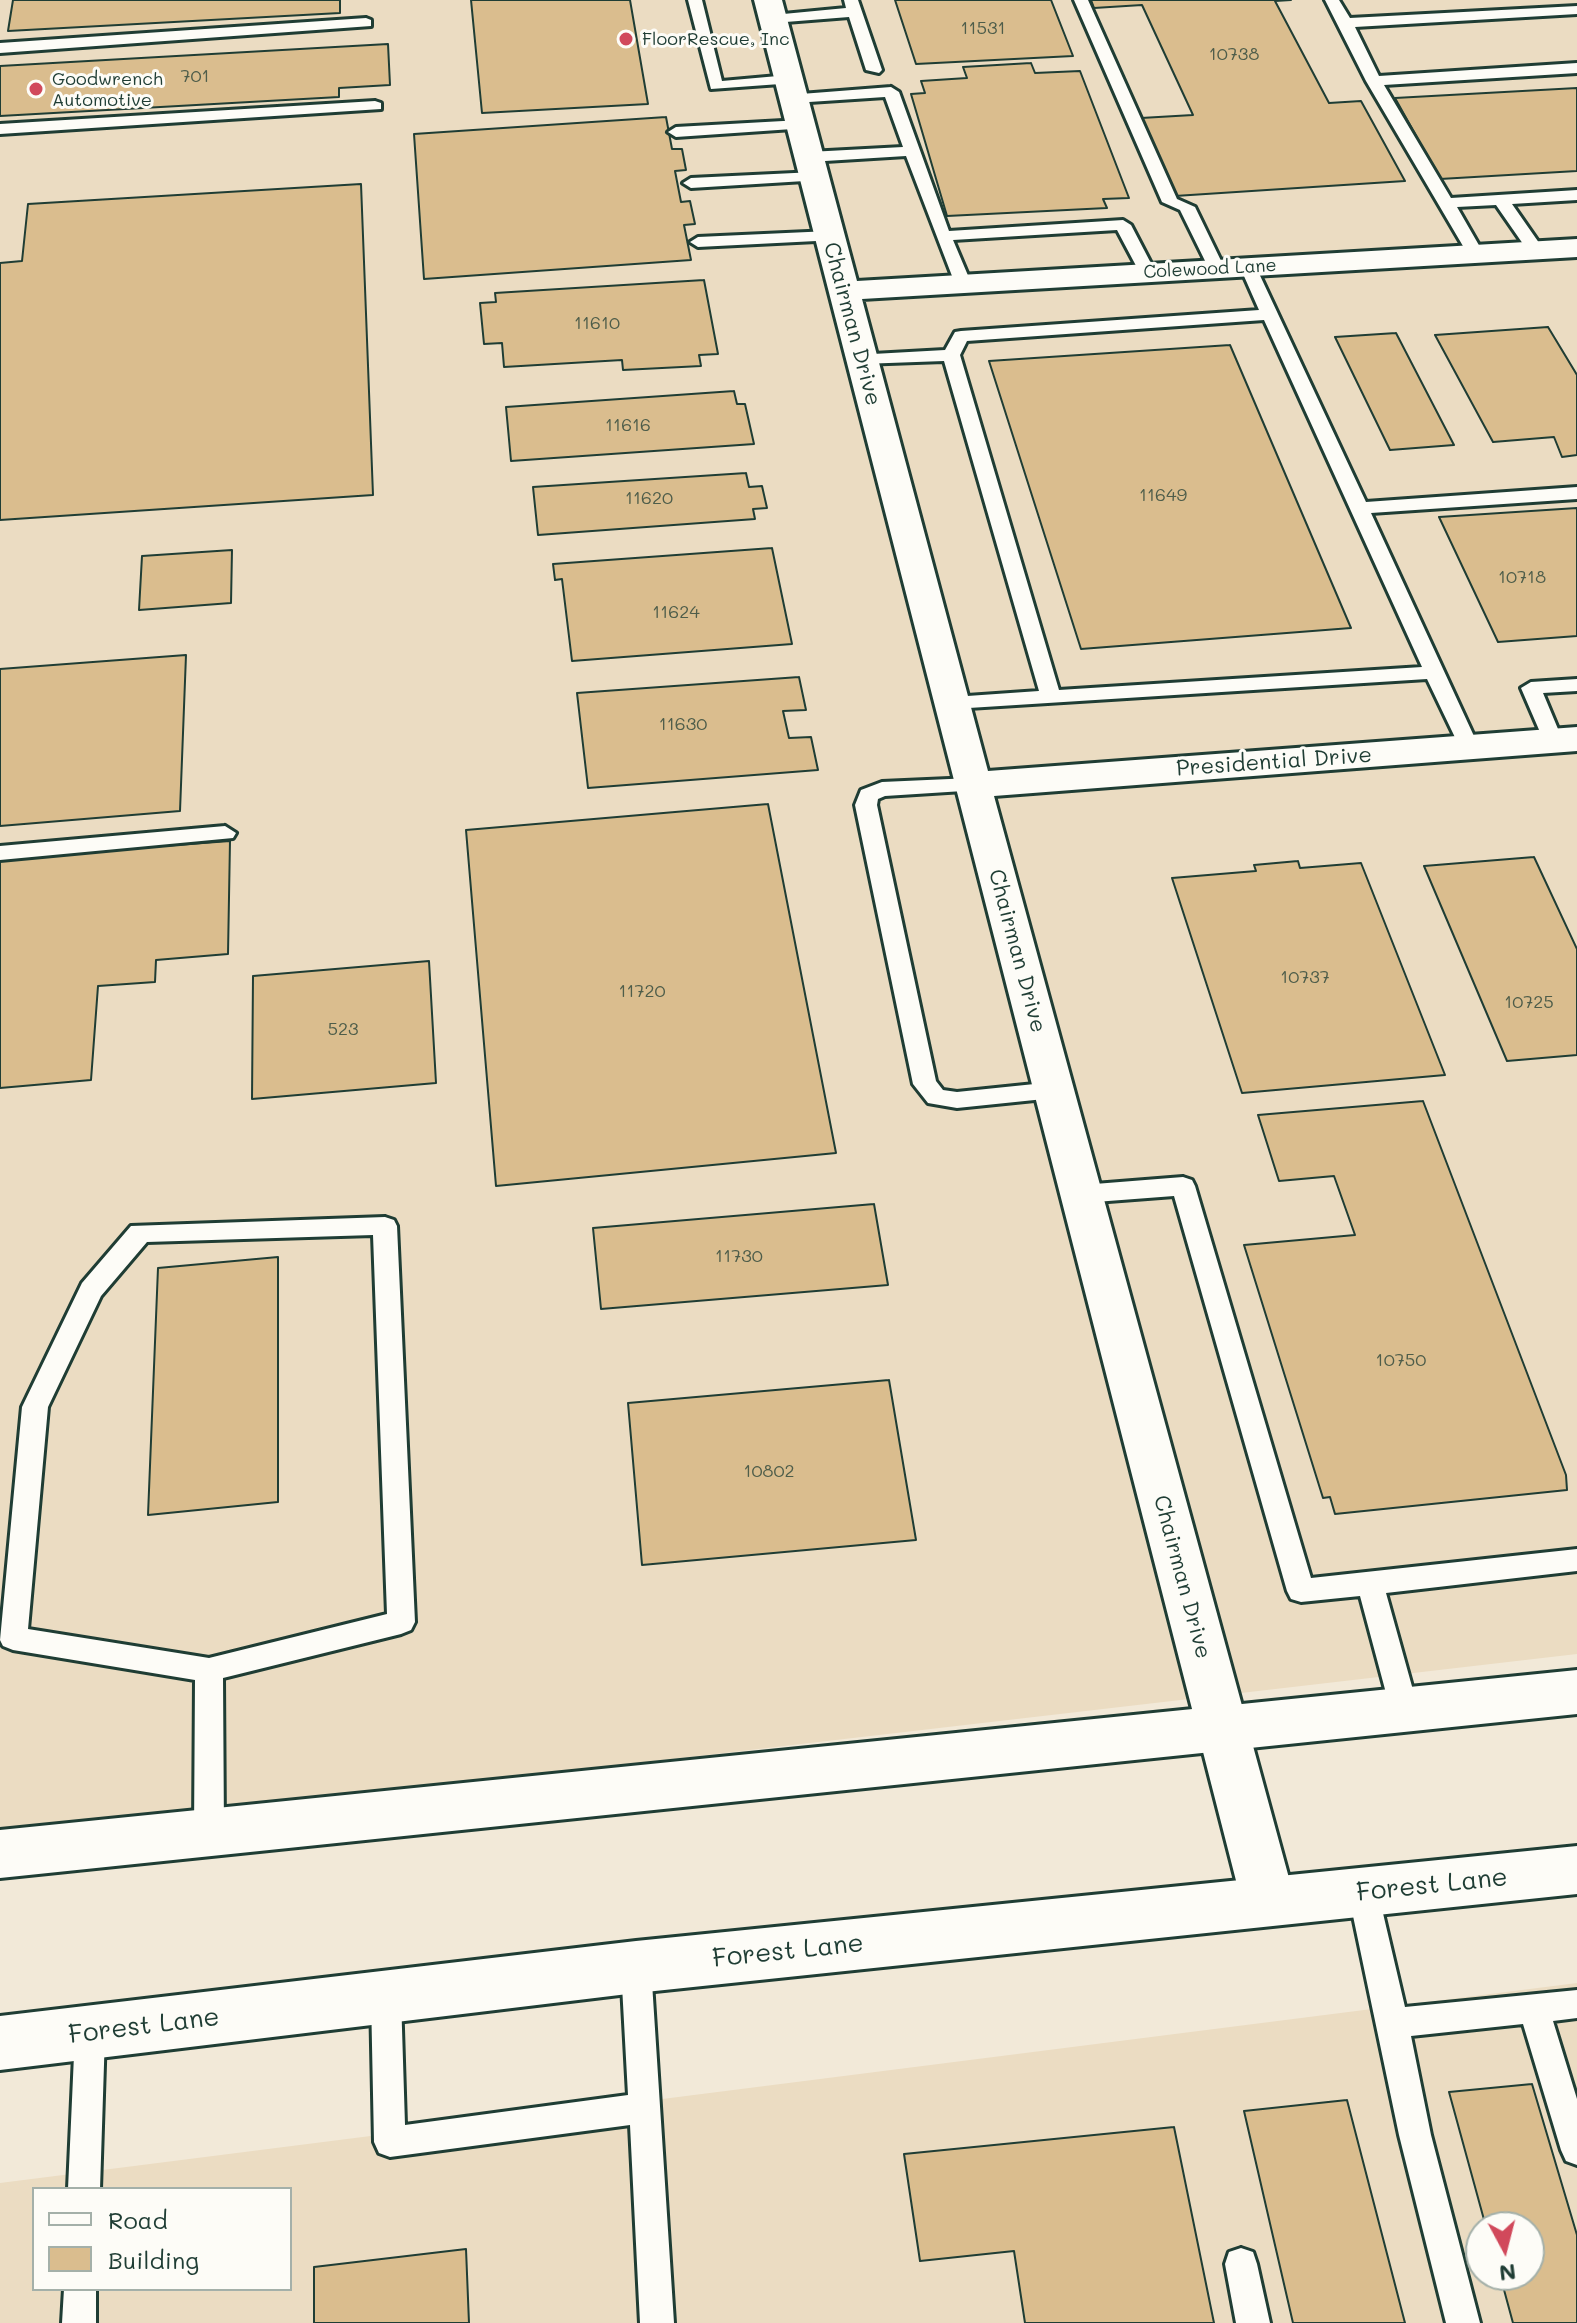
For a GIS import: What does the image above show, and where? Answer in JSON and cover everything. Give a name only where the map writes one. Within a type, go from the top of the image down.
[{"type":"street","name":"Chairman Drive","points":[[771,9],[972,785],[1268,1900]]},
{"type":"street","name":"Colewood Lane","points":[[844,291],[1577,248]]},
{"type":"street","name":"Presidential Drive","points":[[972,785],[1565,740]]},
{"type":"street","points":[[0,1854],[1221,1726],[1577,1692]]},
{"type":"street","name":"Forest Lane","points":[[0,2043],[636,1967],[1577,1870]]},
{"type":"lane","points":[[695,0],[716,86],[802,127],[913,151]]},
{"type":"lane","points":[[1081,0],[1170,202],[1187,207],[1217,269]]},
{"type":"lane","points":[[1332,0],[1374,81],[1476,254]]},
{"type":"lane","points":[[771,9],[853,6],[874,70]]},
{"type":"lane","points":[[1345,23],[1577,10]]},
{"type":"lane","points":[[0,48],[366,23]]},
{"type":"lane","points":[[1374,81],[1577,68]]},
{"type":"lane","points":[[691,183],[802,127],[891,92],[963,285]]},
{"type":"lane","points":[[0,129],[375,106]]},
{"type":"lane","points":[[676,132],[802,127]]},
{"type":"lane","points":[[1446,203],[1577,195]]},
{"type":"lane","points":[[1501,200],[1536,250]]},
{"type":"lane","points":[[943,236],[1123,225],[1148,273]]},
{"type":"lane","points":[[698,242],[830,236]]},
{"type":"lane","points":[[1248,267],[1469,747]]},
{"type":"lane","points":[[1050,695],[951,355],[961,336],[1270,314]]},
{"type":"lane","points":[[861,359],[951,355]]},
{"type":"lane","points":[[1359,508],[1577,493]]},
{"type":"lane","points":[[953,703],[1434,672]]},
{"type":"lane","points":[[1565,740],[1531,688],[1577,685]]},
{"type":"lane","points":[[972,785],[882,789],[868,795],[866,805],[925,1084],[936,1097],[957,1100],[1054,1090]]},
{"type":"lane","points":[[0,853],[225,833]]},
{"type":"lane","points":[[1082,1194],[1183,1186],[1301,1591],[1577,1560]]},
{"type":"lane","points":[[385,1226],[401,1622],[209,1670],[13,1638],[35,1407],[91,1290],[140,1233],[385,1226]]},
{"type":"lane","points":[[1370,1583],[1404,1708]]},
{"type":"lane","points":[[209,1670],[209,1833]]},
{"type":"lane","points":[[1363,1892],[1415,2135],[1463,2323]]},
{"type":"lane","points":[[636,1967],[647,2108],[657,2323]]},
{"type":"lane","points":[[386,1997],[390,2142],[647,2108]]},
{"type":"lane","points":[[1393,2023],[1577,2004]]},
{"type":"lane","points":[[1534,2009],[1577,2150]]},
{"type":"lane","points":[[84,2187],[90,2033]]},
{"type":"lane","points":[[1241,2264],[1253,2323]]},
{"type":"lane","points":[[79,2323],[80,2291]]},
{"type":"shaded area","points":[[0,0],[1577,0],[1577,1654],[0,1837]]},
{"type":"shaded area","points":[[1577,1983],[1577,2323],[0,2323],[0,2183]]},
{"type":"building","points":[[13,0],[340,0],[340,13],[8,31]]},
{"type":"building","points":[[471,0],[630,0],[648,104],[482,113]]},
{"type":"building","points":[[895,0],[1051,0],[1073,56],[916,64]]},
{"type":"building","points":[[1091,0],[1291,0],[1275,1],[1329,103],[1361,101],[1405,181],[1175,196],[1141,118],[1193,115],[1142,5],[1094,8]]},
{"type":"building","points":[[388,44],[390,85],[339,88],[339,97],[0,116],[0,66]]},
{"type":"building","points":[[1031,63],[1035,73],[1080,71],[1129,198],[1103,199],[1107,208],[947,216],[911,94],[925,93],[921,81],[967,78],[963,67]]},
{"type":"building","points":[[1577,88],[1577,171],[1440,179],[1395,98]]},
{"type":"building","points":[[666,117],[672,149],[682,149],[686,170],[675,171],[681,202],[690,201],[695,224],[684,225],[691,260],[424,279],[414,134]]},
{"type":"building","points":[[361,184],[373,495],[0,520],[0,263],[22,261],[28,204]]},
{"type":"building","points":[[704,280],[718,354],[699,355],[701,366],[623,370],[622,360],[504,367],[502,343],[484,344],[480,303],[496,302],[495,293]]},
{"type":"building","points":[[1548,327],[1577,375],[1577,455],[1562,457],[1554,437],[1493,442],[1435,335]]},
{"type":"building","points":[[1396,333],[1454,445],[1390,450],[1335,337]]},
{"type":"building","points":[[1230,345],[1351,628],[1081,649],[989,361]]},
{"type":"building","points":[[734,391],[737,404],[745,404],[754,444],[511,461],[506,407]]},
{"type":"building","points":[[746,473],[749,487],[762,486],[767,508],[753,509],[755,519],[538,535],[533,487]]},
{"type":"building","points":[[1577,508],[1577,636],[1498,642],[1439,517]]},
{"type":"building","points":[[772,548],[792,644],[572,661],[562,579],[555,580],[553,564]]},
{"type":"building","points":[[232,550],[231,603],[139,610],[142,556]]},
{"type":"building","points":[[186,655],[180,811],[0,826],[0,669]]},
{"type":"building","points":[[799,677],[806,710],[783,711],[789,738],[811,737],[818,770],[588,788],[577,693]]},
{"type":"building","points":[[768,804],[836,1153],[496,1186],[466,830]]},
{"type":"building","points":[[230,841],[228,954],[156,960],[155,982],[98,986],[91,1080],[0,1088],[0,858]]},
{"type":"building","points":[[1534,857],[1577,949],[1577,1055],[1507,1061],[1424,866]]},
{"type":"building","points":[[1298,861],[1300,868],[1361,863],[1445,1075],[1242,1093],[1172,878],[1256,871],[1254,865]]},
{"type":"building","points":[[429,961],[436,1083],[252,1099],[253,976]]},
{"type":"building","points":[[1423,1101],[1566,1475],[1567,1490],[1335,1514],[1330,1497],[1323,1498],[1244,1245],[1355,1235],[1334,1176],[1279,1181],[1258,1115]]},
{"type":"building","points":[[874,1204],[888,1285],[601,1309],[593,1228]]},
{"type":"building","points":[[278,1257],[278,1502],[148,1515],[158,1268]]},
{"type":"building","points":[[889,1380],[916,1540],[642,1565],[628,1403]]},
{"type":"building","points":[[1532,2084],[1577,2235],[1577,2323],[1513,2323],[1504,2291],[1545,2291],[1545,2211],[1482,2211],[1449,2092]]},
{"type":"building","points":[[1347,2100],[1405,2323],[1293,2323],[1244,2111]]},
{"type":"building","points":[[1174,2127],[1214,2323],[1025,2323],[1014,2251],[920,2261],[904,2154]]},
{"type":"building","points":[[466,2249],[469,2323],[314,2323],[314,2267]]},
{"type":"place","name":"FloorRescue, Inc","points":[[626,39]]},
{"type":"place","name":"Goodwrench Automotive","points":[[36,89]]}]
